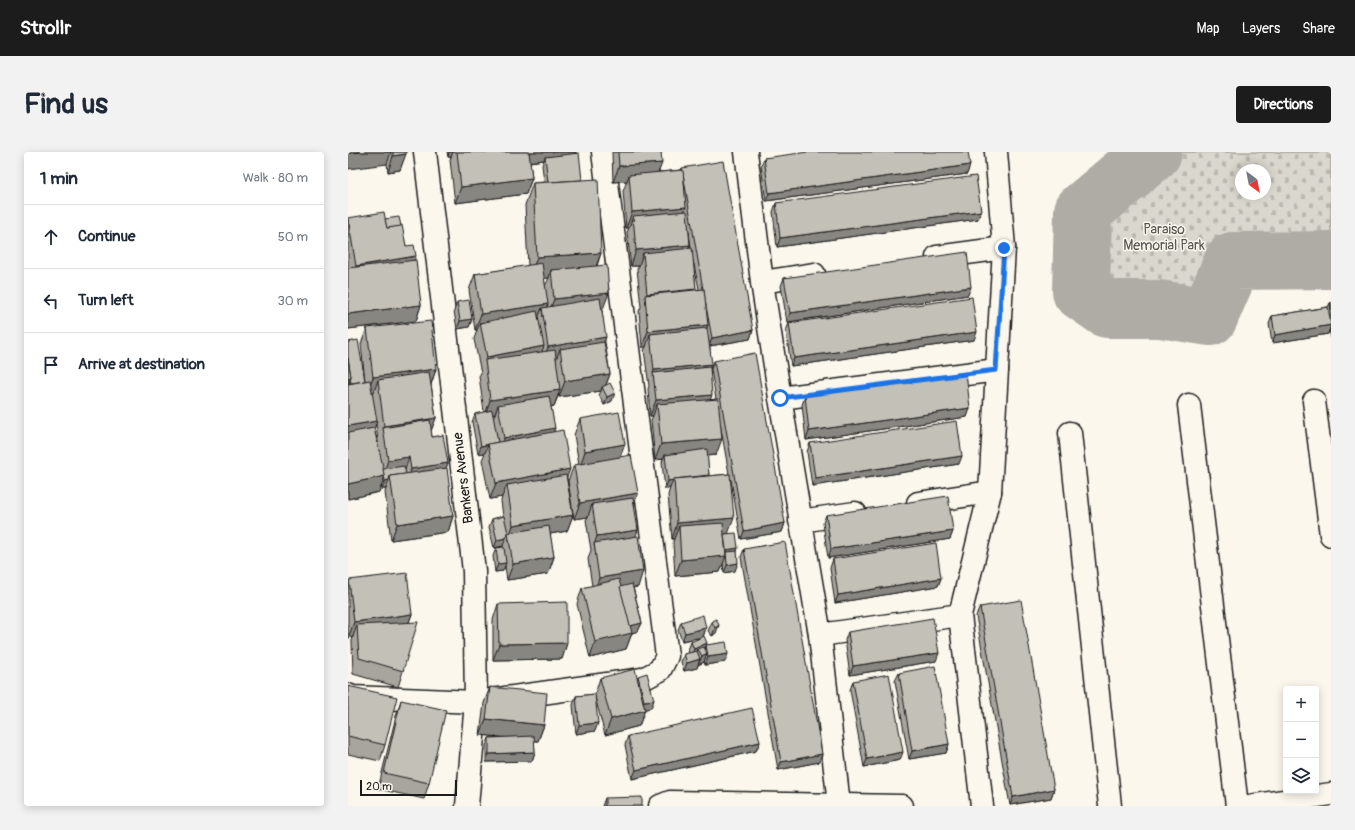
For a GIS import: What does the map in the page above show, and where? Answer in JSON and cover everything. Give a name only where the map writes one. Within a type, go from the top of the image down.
[{"type":"street","name":"Bankers Avenue","points":[[425,152],[474,571],[476,702],[467,806]]},
{"type":"street","points":[[348,695],[352,697],[476,702],[643,680],[660,670],[668,656],[603,152]]},
{"type":"street","points":[[982,806],[960,615],[990,492],[1004,248],[996,152]]},
{"type":"street","points":[[770,159],[747,157],[762,282],[800,522],[820,634],[839,805]]},
{"type":"street","points":[[918,260],[1004,248]]},
{"type":"street","points":[[762,282],[832,272]]},
{"type":"street","points":[[780,398],[996,370]]},
{"type":"street","points":[[1314,401],[1326,455],[1331,535]]},
{"type":"street","points":[[1189,405],[1237,806]]},
{"type":"street","points":[[1070,433],[1110,806]]},
{"type":"street","points":[[895,507],[990,492]]},
{"type":"street","points":[[800,522],[872,510]]},
{"type":"street","points":[[820,634],[960,615]]},
{"type":"street","points":[[1249,806],[1331,794]]},
{"type":"street","points":[[660,806],[670,802],[902,806]]},
{"type":"green space","name":"Paraiso Memorial Park","points":[[1153,152],[1331,152],[1331,260],[1233,261],[1209,317],[1160,309],[1107,309],[1081,291],[1083,211]]},
{"type":"building","points":[[393,152],[406,152],[406,154],[393,156]]},
{"type":"building","points":[[457,152],[529,152],[532,178],[461,187]]},
{"type":"building","points":[[618,152],[661,152],[662,163],[619,166]]},
{"type":"building","points":[[808,152],[968,152],[970,165],[769,193],[764,158]]},
{"type":"building","points":[[579,153],[582,180],[548,182],[545,157]]},
{"type":"building","points":[[723,161],[753,330],[712,338],[682,168]]},
{"type":"building","points":[[683,170],[686,207],[632,212],[629,175]]},
{"type":"building","points":[[976,176],[981,211],[780,238],[776,203]]},
{"type":"building","points":[[598,179],[601,253],[537,257],[533,183]]},
{"type":"building","points":[[687,211],[690,245],[636,250],[633,216]]},
{"type":"building","points":[[384,212],[387,228],[402,225],[406,246],[414,245],[416,256],[356,266],[348,218]]},
{"type":"building","points":[[399,217],[401,226],[387,228],[385,219]]},
{"type":"building","points":[[692,248],[696,289],[647,294],[643,253]]},
{"type":"building","points":[[967,252],[971,287],[790,313],[784,278]]},
{"type":"building","points":[[416,260],[421,305],[348,314],[348,268]]},
{"type":"building","points":[[542,263],[548,304],[481,314],[475,274]]},
{"type":"building","points":[[607,265],[609,293],[554,299],[551,270]]},
{"type":"building","points":[[704,289],[708,325],[648,331],[645,295]]},
{"type":"building","points":[[972,297],[977,332],[794,358],[789,323]]},
{"type":"building","points":[[600,298],[606,337],[548,347],[542,308]]},
{"type":"building","points":[[469,300],[472,319],[460,321],[457,302]]},
{"type":"building","points":[[1328,307],[1331,325],[1275,335],[1272,316]]},
{"type":"building","points":[[537,311],[544,346],[487,357],[480,323]]},
{"type":"building","points":[[431,321],[436,369],[373,377],[367,328]]},
{"type":"building","points":[[707,328],[712,364],[654,370],[650,334]]},
{"type":"building","points":[[358,340],[365,381],[351,383],[348,342]]},
{"type":"building","points":[[604,342],[610,374],[565,381],[560,349]]},
{"type":"building","points":[[555,350],[560,390],[490,400],[485,360]]},
{"type":"building","points":[[755,353],[785,523],[744,531],[714,361]]},
{"type":"building","points":[[348,358],[351,377],[348,378]]},
{"type":"building","points":[[710,367],[712,395],[656,400],[653,373]]},
{"type":"building","points":[[429,372],[436,418],[384,426],[378,380]]},
{"type":"building","points":[[966,373],[970,408],[809,431],[805,396]]},
{"type":"building","points":[[370,380],[377,421],[348,426],[348,384]]},
{"type":"building","points":[[610,383],[615,393],[607,397],[602,387]]},
{"type":"building","points":[[549,396],[555,428],[504,438],[498,405]]},
{"type":"building","points":[[718,399],[722,439],[661,444],[657,404]]},
{"type":"building","points":[[492,410],[498,442],[481,446],[475,414]]},
{"type":"building","points":[[619,412],[625,444],[585,451],[580,419]]},
{"type":"building","points":[[430,420],[432,437],[443,435],[448,463],[411,469],[409,457],[388,460],[383,428]]},
{"type":"building","points":[[957,421],[962,456],[815,478],[810,443]]},
{"type":"building","points":[[374,428],[385,476],[348,484],[348,433]]},
{"type":"building","points":[[563,430],[570,469],[496,483],[488,444]]},
{"type":"building","points":[[707,449],[709,475],[668,481],[665,455]]},
{"type":"building","points":[[631,455],[638,493],[580,503],[574,465]]},
{"type":"building","points":[[404,466],[406,474],[390,476],[389,480],[385,481],[383,469]]},
{"type":"building","points":[[447,468],[453,516],[397,524],[390,476]]},
{"type":"building","points":[[730,474],[734,518],[677,523],[674,479]]},
{"type":"building","points":[[566,475],[573,515],[513,525],[507,485]]},
{"type":"building","points":[[948,496],[953,531],[831,549],[826,515]]},
{"type":"building","points":[[633,498],[638,530],[597,536],[592,504]]},
{"type":"building","points":[[504,516],[508,533],[506,538],[497,540],[492,519]]},
{"type":"building","points":[[723,523],[726,556],[681,560],[679,526]]},
{"type":"building","points":[[549,526],[554,557],[513,564],[508,533]]},
{"type":"building","points":[[736,533],[738,548],[726,550],[724,534]]},
{"type":"building","points":[[638,536],[643,571],[599,578],[594,543]]},
{"type":"building","points":[[785,542],[822,754],[781,762],[744,549]]},
{"type":"building","points":[[936,543],[941,578],[838,595],[833,559]]},
{"type":"building","points":[[504,547],[506,563],[498,564],[496,548]]},
{"type":"building","points":[[737,551],[738,563],[727,565],[726,552]]},
{"type":"building","points":[[407,573],[412,614],[354,622],[349,580]]},
{"type":"building","points":[[619,579],[632,633],[595,642],[582,588]]},
{"type":"building","points":[[632,584],[642,623],[630,626],[620,587]]},
{"type":"building","points":[[1021,600],[1054,789],[1013,797],[980,607]]},
{"type":"building","points":[[567,602],[567,643],[499,644],[498,604]]},
{"type":"building","points":[[703,615],[706,628],[685,633],[681,622]]},
{"type":"building","points":[[933,618],[939,653],[853,666],[848,632]]},
{"type":"building","points":[[716,619],[719,625],[715,628],[712,622]]},
{"type":"building","points":[[418,622],[403,671],[359,658],[357,625]]},
{"type":"building","points":[[704,636],[707,643],[694,649],[691,642]]},
{"type":"building","points":[[726,642],[728,654],[708,657],[706,645]]},
{"type":"building","points":[[704,647],[707,653],[702,656],[698,649]]},
{"type":"building","points":[[697,651],[700,659],[687,663],[684,654]]},
{"type":"building","points":[[935,666],[949,744],[912,751],[899,673]]},
{"type":"building","points":[[635,669],[645,710],[611,719],[600,678]]},
{"type":"building","points":[[647,673],[654,700],[644,701],[638,676]]},
{"type":"building","points":[[889,674],[903,752],[867,759],[853,681]]},
{"type":"building","points":[[348,686],[397,697],[385,745],[348,736]]},
{"type":"building","points":[[490,687],[547,693],[544,725],[486,719]]},
{"type":"building","points":[[595,694],[598,723],[579,725],[576,696]]},
{"type":"building","points":[[401,700],[446,710],[429,783],[384,773]]},
{"type":"building","points":[[752,708],[760,742],[636,770],[628,736]]},
{"type":"building","points":[[534,736],[535,752],[489,754],[489,738]]},
{"type":"building","points":[[642,797],[642,806],[605,806],[605,798]]},
{"type":"waterway","points":[[1153,152],[1083,211],[1081,291],[1107,309],[1160,309],[1209,317],[1233,261],[1331,260]]},
{"type":"route","points":[[780,398],[996,370],[1004,248]]}]
